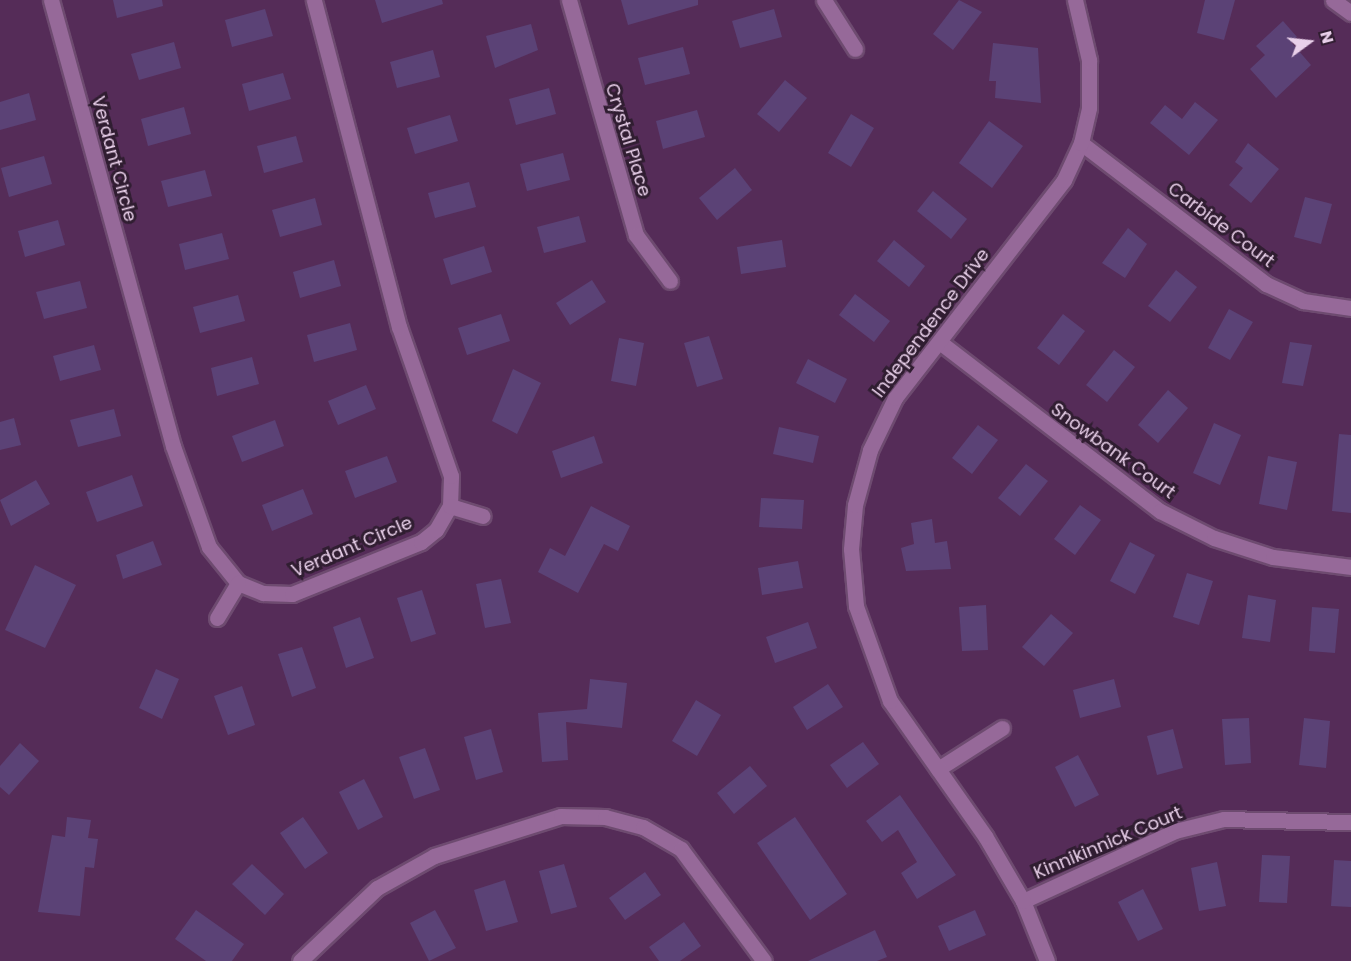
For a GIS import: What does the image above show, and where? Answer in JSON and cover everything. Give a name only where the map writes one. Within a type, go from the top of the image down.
[{"type":"street","name":"Verdant Circle","points":[[51,0],[173,446],[209,547],[238,583],[263,593],[292,594],[421,542],[436,530],[450,506],[451,476],[399,327],[314,0]]},
{"type":"street","name":"Crystal Place","points":[[569,0],[636,235],[670,281]]},
{"type":"street","points":[[824,0],[855,50]]},
{"type":"street","name":"Independence Drive","points":[[1047,961],[1023,901],[938,769],[890,701],[872,662],[856,606],[851,549],[855,505],[870,450],[895,398],[941,343],[1064,180],[1081,143],[1089,108],[1089,60],[1075,0]]},
{"type":"street","points":[[1333,0],[1351,13]]},
{"type":"street","name":"Carbide Court","points":[[1081,143],[1266,284],[1303,301],[1351,308]]},
{"type":"street","name":"Snowbank Court","points":[[941,343],[1160,511],[1215,538],[1273,557],[1351,567]]},
{"type":"street","points":[[450,506],[483,516]]},
{"type":"street","points":[[217,618],[238,583]]},
{"type":"street","points":[[938,769],[1002,728]]},
{"type":"street","points":[[300,961],[377,888],[434,856],[561,816],[621,821],[681,849],[764,961]]},
{"type":"street","name":"Kinnikinnick Court","points":[[1023,901],[1175,831],[1224,819],[1351,822]]},
{"type":"building","points":[[113,0],[162,0],[163,6],[117,18]]},
{"type":"building","points":[[375,0],[442,0],[443,4],[382,23]]},
{"type":"building","points":[[621,0],[698,0],[698,5],[628,25]]},
{"type":"building","points":[[959,0],[982,12],[953,50],[933,34]]},
{"type":"building","points":[[1205,0],[1235,0],[1224,40],[1197,33]]},
{"type":"building","points":[[265,9],[273,36],[232,47],[225,20]]},
{"type":"building","points":[[774,9],[782,37],[740,48],[732,21]]},
{"type":"building","points":[[1283,21],[1297,37],[1291,42],[1311,65],[1276,98],[1250,69],[1265,55],[1256,46]]},
{"type":"building","points":[[531,24],[538,50],[495,68],[486,36]]},
{"type":"building","points":[[174,42],[181,68],[139,80],[131,54]]},
{"type":"building","points":[[993,43],[1038,48],[1041,103],[995,98],[996,81],[989,81]]},
{"type":"building","points":[[683,47],[690,74],[645,85],[638,58]]},
{"type":"building","points":[[433,50],[440,77],[397,88],[390,62]]},
{"type":"building","points":[[283,73],[291,99],[249,111],[242,84]]},
{"type":"building","points":[[785,80],[807,98],[779,132],[757,114]]},
{"type":"building","points":[[549,88],[556,114],[516,125],[509,99]]},
{"type":"building","points":[[29,93],[36,120],[0,130],[0,102]]},
{"type":"building","points":[[1195,102],[1218,120],[1189,155],[1150,123],[1165,105],[1182,119]]},
{"type":"building","points":[[184,107],[191,134],[148,146],[141,119]]},
{"type":"building","points":[[697,110],[705,137],[663,149],[656,121]]},
{"type":"building","points":[[851,114],[874,128],[851,167],[828,153]]},
{"type":"building","points":[[450,115],[458,141],[415,154],[407,128]]},
{"type":"building","points":[[989,121],[1023,146],[992,188],[959,163]]},
{"type":"building","points":[[296,136],[303,162],[264,173],[257,146]]},
{"type":"building","points":[[1248,143],[1279,169],[1251,203],[1229,185],[1243,168],[1235,162]]},
{"type":"building","points":[[563,153],[570,180],[527,191],[520,164]]},
{"type":"building","points":[[44,156],[52,184],[9,197],[1,168]]},
{"type":"building","points":[[735,168],[752,190],[717,220],[699,198]]},
{"type":"building","points":[[205,170],[212,196],[168,207],[161,181]]},
{"type":"building","points":[[469,182],[476,207],[435,218],[428,193]]},
{"type":"building","points":[[933,191],[967,219],[951,239],[917,211]]},
{"type":"building","points":[[1305,197],[1332,204],[1321,244],[1294,237]]},
{"type":"building","points":[[315,198],[322,225],[280,237],[272,210]]},
{"type":"building","points":[[579,216],[586,242],[544,253],[537,227]]},
{"type":"building","points":[[58,220],[65,245],[25,257],[18,231]]},
{"type":"building","points":[[1128,228],[1147,244],[1125,278],[1102,263]]},
{"type":"building","points":[[222,233],[229,259],[185,270],[179,244]]},
{"type":"building","points":[[782,240],[786,267],[741,274],[737,247]]},
{"type":"building","points":[[894,240],[925,266],[909,287],[877,261]]},
{"type":"building","points":[[484,246],[492,272],[451,285],[443,259]]},
{"type":"building","points":[[334,260],[341,286],[300,298],[293,272]]},
{"type":"building","points":[[1176,270],[1197,287],[1170,322],[1148,306]]},
{"type":"building","points":[[592,280],[606,302],[570,325],[556,303]]},
{"type":"building","points":[[80,281],[87,308],[44,319],[36,292]]},
{"type":"building","points":[[855,294],[890,321],[874,342],[839,315]]},
{"type":"building","points":[[238,295],[245,321],[200,333],[193,307]]},
{"type":"building","points":[[1229,309],[1253,322],[1230,360],[1208,348]]},
{"type":"building","points":[[501,314],[510,341],[467,355],[458,328]]},
{"type":"building","points":[[1063,314],[1085,331],[1059,365],[1037,348]]},
{"type":"building","points":[[350,323],[357,350],[314,362],[307,335]]},
{"type":"building","points":[[709,336],[723,379],[697,387],[684,343]]},
{"type":"building","points":[[619,338],[644,343],[636,386],[611,381]]},
{"type":"building","points":[[1290,342],[1312,345],[1303,386],[1282,383]]},
{"type":"building","points":[[94,345],[101,370],[60,381],[53,356]]},
{"type":"building","points":[[1114,350],[1135,367],[1107,402],[1086,385]]},
{"type":"building","points":[[252,357],[259,384],[217,396],[211,368]]},
{"type":"building","points":[[808,359],[847,379],[835,403],[796,383]]},
{"type":"building","points":[[513,369],[541,383],[517,434],[492,421]]},
{"type":"building","points":[[366,385],[376,409],[338,425],[328,401]]},
{"type":"building","points":[[1168,390],[1188,408],[1158,443],[1138,425]]},
{"type":"building","points":[[114,409],[121,436],[78,447],[70,420]]},
{"type":"building","points":[[14,418],[21,445],[0,450],[0,422]]},
{"type":"building","points":[[275,420],[284,446],[242,462],[232,436]]},
{"type":"building","points":[[1214,423],[1241,435],[1220,485],[1193,473]]},
{"type":"building","points":[[978,425],[998,440],[972,474],[952,458]]},
{"type":"building","points":[[779,427],[819,436],[813,463],[773,454]]},
{"type":"building","points":[[1339,434],[1351,435],[1351,513],[1332,511]]},
{"type":"building","points":[[594,436],[603,463],[561,478],[552,451]]},
{"type":"building","points":[[387,456],[397,482],[355,498],[345,471]]},
{"type":"building","points":[[1268,456],[1297,462],[1287,510],[1259,504]]},
{"type":"building","points":[[1026,464],[1048,481],[1020,516],[998,498]]},
{"type":"building","points":[[132,475],[143,506],[97,522],[86,492]]},
{"type":"building","points":[[36,480],[50,504],[11,526],[0,500]]},
{"type":"building","points":[[303,489],[313,514],[272,531],[262,505]]},
{"type":"building","points":[[761,498],[804,500],[802,529],[759,527]]},
{"type":"building","points":[[1080,505],[1101,520],[1075,555],[1054,539]]},
{"type":"building","points":[[591,506],[630,526],[618,551],[604,544],[578,593],[538,572],[550,548],[565,556]]},
{"type":"building","points":[[932,519],[935,543],[947,541],[951,569],[906,571],[901,548],[914,544],[911,523]]},
{"type":"building","points":[[153,541],[162,565],[123,579],[116,555]]},
{"type":"building","points":[[1130,542],[1155,555],[1135,594],[1110,581]]},
{"type":"building","points":[[798,561],[803,588],[762,595],[758,568]]},
{"type":"building","points":[[35,565],[76,585],[45,648],[5,630]]},
{"type":"building","points":[[1187,573],[1213,581],[1199,625],[1173,617]]},
{"type":"building","points":[[501,579],[511,623],[485,628],[476,584]]},
{"type":"building","points":[[422,590],[436,634],[411,642],[397,598]]},
{"type":"building","points":[[1248,595],[1276,600],[1270,642],[1242,638]]},
{"type":"building","points":[[986,605],[988,650],[962,651],[959,607]]},
{"type":"building","points":[[1312,607],[1339,609],[1335,653],[1309,651]]},
{"type":"building","points":[[1051,614],[1073,633],[1044,666],[1022,647]]},
{"type":"building","points":[[360,617],[374,658],[346,668],[333,627]]},
{"type":"building","points":[[808,622],[817,648],[775,663],[766,637]]},
{"type":"building","points":[[302,647],[316,688],[292,697],[278,654]]},
{"type":"building","points":[[156,669],[179,679],[162,719],[139,708]]},
{"type":"building","points":[[590,679],[627,683],[622,728],[566,722],[568,760],[542,762],[538,713],[587,709]]},
{"type":"building","points":[[1114,679],[1121,707],[1080,718],[1073,690]]},
{"type":"building","points":[[828,684],[843,707],[807,730],[793,707]]},
{"type":"building","points":[[242,686],[255,725],[228,735],[214,696]]},
{"type":"building","points":[[696,700],[721,715],[697,756],[672,741]]},
{"type":"building","points":[[1249,718],[1251,763],[1225,765],[1222,719]]},
{"type":"building","points":[[1304,718],[1330,721],[1326,768],[1299,765]]},
{"type":"building","points":[[491,729],[503,772],[476,780],[464,737]]},
{"type":"building","points":[[1173,729],[1183,768],[1157,775],[1147,736]]},
{"type":"building","points":[[863,742],[879,764],[847,788],[830,765]]},
{"type":"building","points":[[20,743],[39,761],[9,795],[0,787],[0,766]]},
{"type":"building","points":[[425,748],[440,790],[414,799],[399,757]]},
{"type":"building","points":[[1078,755],[1099,795],[1075,807],[1055,767]]},
{"type":"building","points":[[750,766],[767,786],[734,814],[717,793]]},
{"type":"building","points":[[364,779],[383,817],[358,830],[339,792]]},
{"type":"building","points":[[900,795],[956,875],[917,899],[901,873],[917,862],[898,830],[882,842],[866,821]]},
{"type":"building","points":[[67,817],[91,820],[88,838],[98,839],[94,868],[85,867],[80,916],[38,912],[52,835],[65,837]]},
{"type":"building","points":[[303,817],[328,853],[305,869],[280,833]]},
{"type":"building","points":[[795,817],[847,894],[810,920],[757,843]]},
{"type":"building","points":[[1262,855],[1290,856],[1287,903],[1259,902]]},
{"type":"building","points":[[1334,860],[1351,861],[1351,907],[1331,906]]},
{"type":"building","points":[[1217,862],[1226,906],[1199,911],[1191,868]]},
{"type":"building","points":[[252,864],[284,894],[265,915],[232,884]]},
{"type":"building","points":[[564,864],[577,907],[551,914],[539,871]]},
{"type":"building","points":[[645,872],[661,895],[625,920],[609,898]]},
{"type":"building","points":[[505,880],[518,922],[486,931],[474,890]]},
{"type":"building","points":[[1143,889],[1163,929],[1138,941],[1118,902]]},
{"type":"building","points":[[196,910],[244,944],[232,961],[206,961],[175,939]]},
{"type":"building","points":[[435,910],[456,948],[429,961],[410,923]]},
{"type":"building","points":[[975,910],[986,935],[949,951],[938,926]]},
{"type":"building","points":[[684,922],[701,946],[680,961],[659,961],[649,947]]},
{"type":"building","points":[[875,930],[887,957],[877,961],[808,961]]}]
